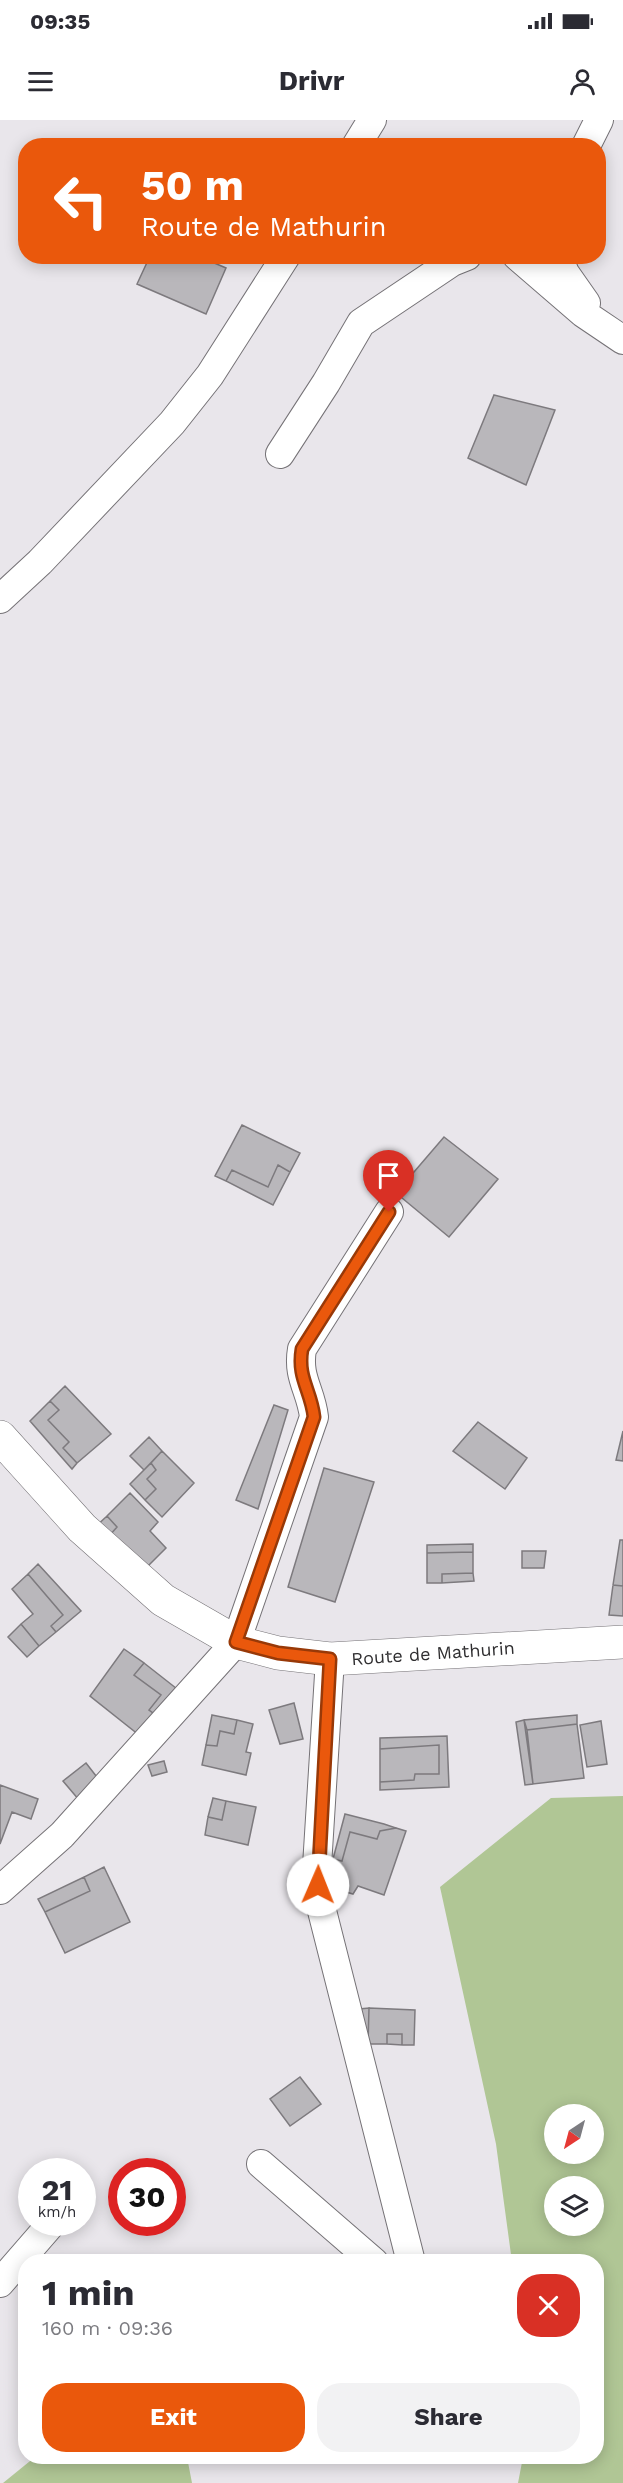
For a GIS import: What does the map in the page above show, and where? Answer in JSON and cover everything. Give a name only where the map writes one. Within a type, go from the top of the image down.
[{"type":"street","points":[[361,138],[372,120]]},
{"type":"street","points":[[590,138],[599,120]]},
{"type":"street","points":[[0,599],[40,562],[172,423],[210,375],[281,264]]},
{"type":"street","points":[[280,454],[361,323],[449,264]]},
{"type":"street","points":[[526,264],[583,313],[612,332]]},
{"type":"street","points":[[561,264],[565,273],[612,332]]},
{"type":"street","points":[[0,1890],[62,1835],[236,1642],[314,1417],[299,1365],[302,1349],[389,1212]]},
{"type":"street","name":"Route de Mathurin","points":[[0,1437],[82,1528],[163,1600],[236,1642],[278,1653],[330,1659],[623,1642]]},
{"type":"street","points":[[330,1659],[317,1866],[320,1903],[409,2254]]},
{"type":"street","points":[[261,2164],[365,2254]]},
{"type":"street","points":[[25,2254],[41,2236]]},
{"type":"street","points":[[0,2283],[18,2262]]},
{"type":"green space","points":[[623,1796],[623,2483],[518,2483],[522,2464],[604,2464],[604,2254],[511,2254],[496,2144],[440,1887],[551,1798]]},
{"type":"green space","points":[[26,2464],[188,2464],[192,2483],[3,2483]]},
{"type":"building","points":[[146,264],[217,264],[226,268],[206,314],[137,284]]},
{"type":"building","points":[[494,395],[555,410],[526,485],[468,458]]},
{"type":"building","points":[[242,1125],[300,1153],[290,1172],[278,1165],[268,1187],[232,1170],[226,1181],[215,1176]]},
{"type":"building","points":[[444,1137],[498,1179],[449,1237],[396,1193]]},
{"type":"building","points":[[278,1165],[290,1172],[273,1205],[226,1181],[232,1170],[268,1187]]},
{"type":"building","points":[[65,1386],[111,1434],[77,1463],[63,1448],[69,1442],[48,1420],[59,1410],[50,1401]]},
{"type":"building","points":[[50,1401],[59,1410],[48,1420],[69,1442],[63,1448],[77,1463],[72,1469],[30,1421]]},
{"type":"building","points":[[274,1405],[288,1410],[258,1509],[236,1500]]},
{"type":"building","points":[[478,1422],[527,1458],[505,1489],[453,1451]]},
{"type":"building","points":[[623,1431],[623,1461],[616,1460]]},
{"type":"building","points":[[149,1437],[162,1451],[144,1470],[130,1456]]},
{"type":"building","points":[[162,1451],[194,1483],[162,1517],[145,1500],[156,1489],[147,1479],[156,1470],[151,1463]]},
{"type":"building","points":[[151,1463],[156,1470],[147,1479],[156,1489],[145,1500],[130,1484]]},
{"type":"building","points":[[324,1468],[374,1482],[335,1602],[288,1587]]},
{"type":"building","points":[[130,1493],[158,1522],[150,1531],[166,1548],[145,1569],[110,1535],[117,1527],[107,1516]]},
{"type":"building","points":[[107,1516],[117,1527],[110,1535],[92,1530]]},
{"type":"building","points":[[620,1540],[623,1540],[623,1586],[613,1585]]},
{"type":"building","points":[[473,1544],[473,1552],[427,1553],[427,1545]]},
{"type":"building","points":[[522,1551],[546,1551],[544,1568],[522,1568]]},
{"type":"building","points":[[473,1552],[473,1573],[442,1574],[442,1583],[427,1583],[427,1553]]},
{"type":"building","points":[[38,1564],[81,1611],[56,1632],[51,1626],[63,1615],[28,1574]]},
{"type":"building","points":[[473,1573],[474,1581],[442,1583],[442,1574]]},
{"type":"building","points":[[28,1574],[63,1615],[51,1626],[56,1632],[39,1646],[21,1624],[33,1614],[12,1589]]},
{"type":"building","points":[[613,1585],[623,1586],[623,1616],[609,1615]]},
{"type":"building","points":[[21,1624],[39,1646],[27,1657],[8,1637]]},
{"type":"building","points":[[124,1649],[144,1663],[134,1675],[161,1695],[149,1710],[160,1718],[144,1739],[90,1696]]},
{"type":"building","points":[[144,1663],[181,1692],[160,1718],[149,1710],[161,1695],[134,1675]]},
{"type":"building","points":[[294,1703],[303,1739],[280,1744],[269,1710]]},
{"type":"building","points":[[212,1715],[237,1720],[234,1734],[220,1731],[217,1746],[206,1745]]},
{"type":"building","points":[[577,1715],[577,1724],[527,1730],[524,1720]]},
{"type":"building","points":[[237,1720],[253,1724],[246,1752],[251,1753],[246,1775],[202,1765],[206,1745],[217,1746],[220,1731],[234,1734]]},
{"type":"building","points":[[524,1720],[533,1784],[525,1785],[516,1722]]},
{"type":"building","points":[[601,1721],[607,1764],[587,1767],[580,1725]]},
{"type":"building","points":[[577,1724],[584,1778],[533,1784],[527,1730]]},
{"type":"building","points":[[447,1736],[449,1787],[380,1790],[380,1782],[414,1780],[415,1774],[439,1774],[439,1745],[380,1749],[380,1738]]},
{"type":"building","points":[[439,1745],[439,1774],[415,1774],[414,1780],[380,1782],[380,1749]]},
{"type":"building","points":[[164,1761],[167,1772],[152,1776],[148,1765]]},
{"type":"building","points":[[86,1763],[100,1781],[79,1800],[63,1781]]},
{"type":"building","points":[[0,1785],[38,1799],[31,1819],[12,1812],[0,1844]]},
{"type":"building","points":[[213,1798],[226,1801],[222,1820],[208,1817]]},
{"type":"building","points":[[226,1801],[256,1807],[248,1845],[205,1835],[208,1817],[222,1820]]},
{"type":"building","points":[[345,1814],[396,1828],[380,1831],[377,1839],[350,1832],[342,1861],[333,1859]]},
{"type":"building","points":[[396,1828],[406,1831],[384,1895],[358,1886],[353,1894],[326,1886],[333,1859],[342,1861],[350,1832],[377,1839],[380,1831]]},
{"type":"building","points":[[104,1867],[130,1922],[65,1953],[45,1912],[90,1891],[84,1877]]},
{"type":"building","points":[[84,1877],[90,1891],[45,1912],[38,1899]]},
{"type":"building","points":[[369,2008],[415,2010],[414,2045],[402,2045],[402,2034],[387,2034],[387,2044],[368,2044]]},
{"type":"building","points":[[369,2008],[368,2044],[359,2009]]},
{"type":"building","points":[[387,2034],[402,2034],[402,2045],[387,2044]]},
{"type":"building","points":[[300,2077],[321,2104],[290,2126],[270,2099]]},
{"type":"route","points":[[318,1885],[317,1866],[330,1659],[278,1653],[236,1642],[314,1417],[299,1365],[302,1349],[389,1212]]}]
